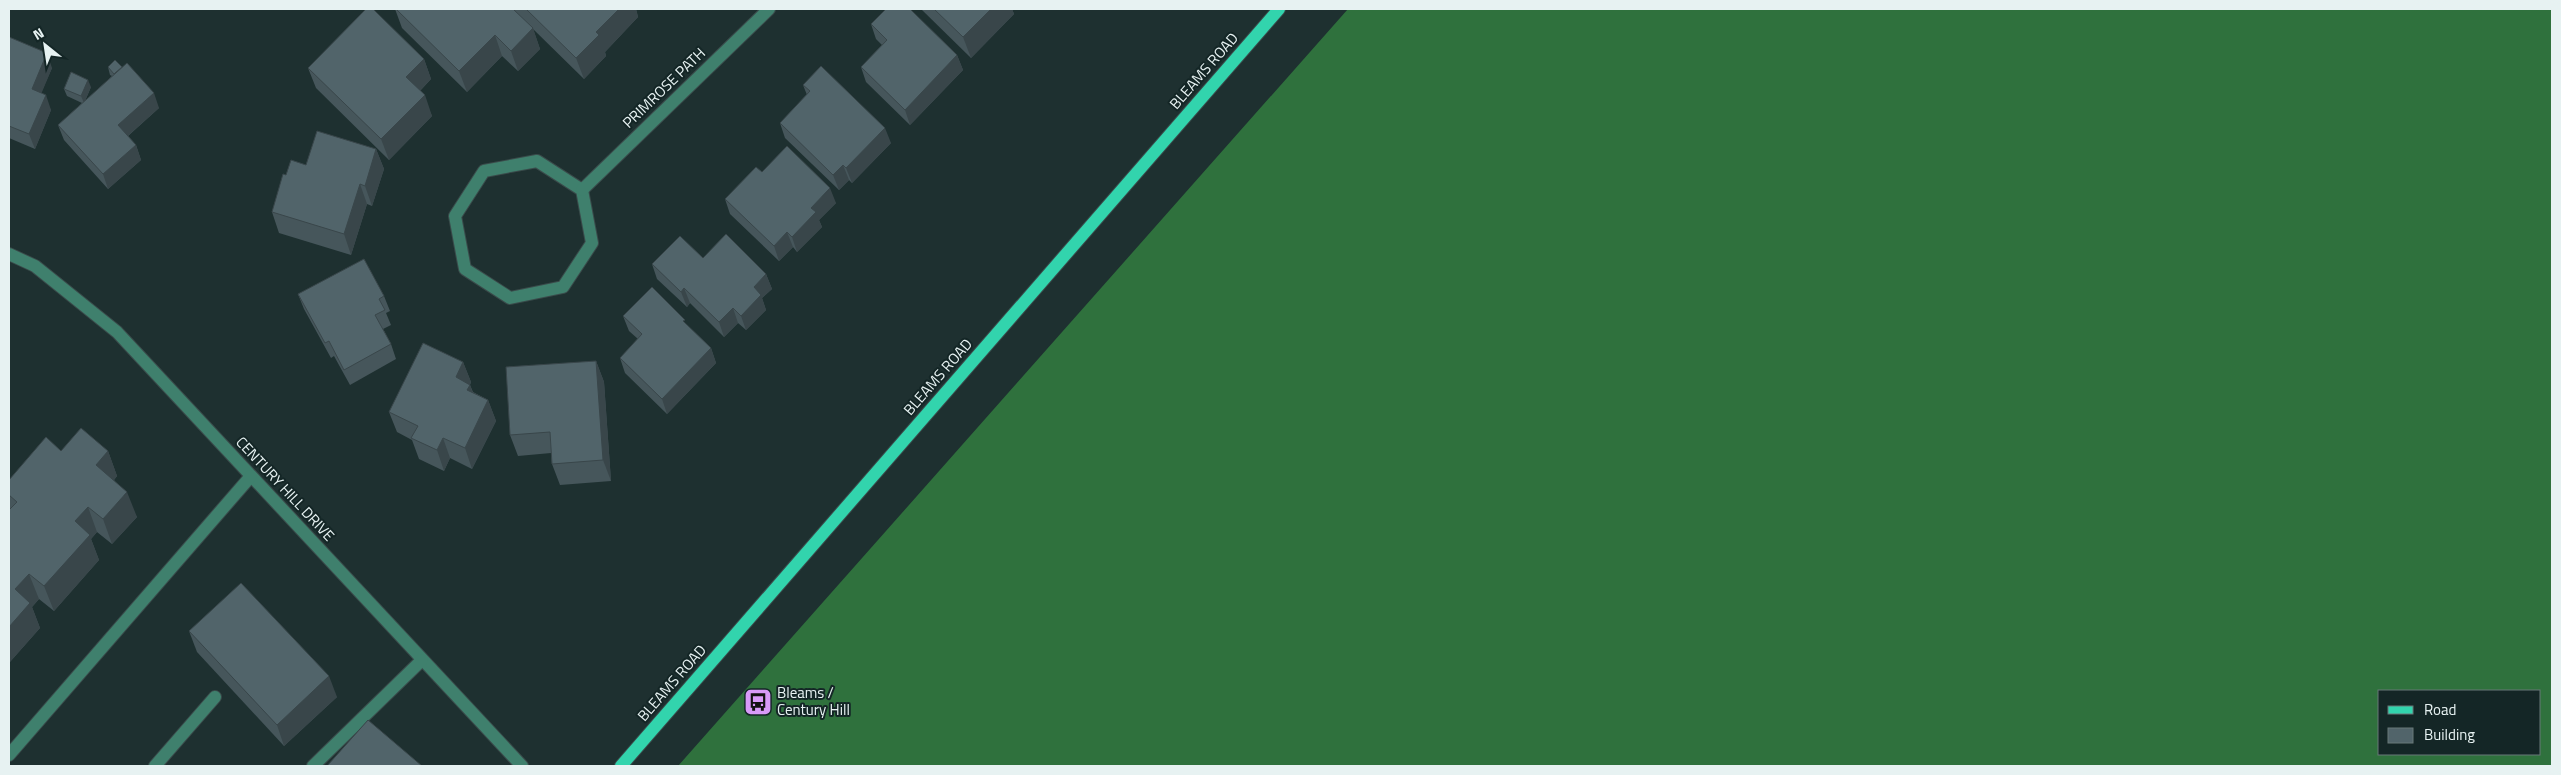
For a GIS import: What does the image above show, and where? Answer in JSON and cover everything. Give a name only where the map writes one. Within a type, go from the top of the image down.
[{"type":"main road","name":"BLEAMS ROAD","points":[[621,766],[1280,9]]},
{"type":"street","name":"PRIMROSE PATH","points":[[582,190],[768,9]]},
{"type":"street","points":[[537,161],[582,190],[592,243],[563,287],[510,298],[465,269],[455,216],[484,171],[537,161]]},
{"type":"street","name":"CENTURY HILL DRIVE","points":[[9,254],[35,266],[117,332],[522,766]]},
{"type":"street","points":[[9,755],[251,476]]},
{"type":"street","points":[[314,766],[422,660]]},
{"type":"street","points":[[156,766],[215,697]]},
{"type":"green space","points":[[1348,9],[2552,9],[2552,766],[678,766]]},
{"type":"building","points":[[366,9],[373,9],[424,59],[406,77],[425,95],[381,139],[308,68]]},
{"type":"building","points":[[396,9],[513,9],[533,28],[511,51],[495,35],[459,71]]},
{"type":"building","points":[[526,9],[619,9],[596,32],[599,35],[576,58]]},
{"type":"building","points":[[886,9],[910,9],[957,55],[905,110],[861,67],[887,40],[871,24]]},
{"type":"building","points":[[934,9],[991,9],[963,37]]},
{"type":"building","points":[[9,37],[47,53],[32,89],[46,95],[29,134],[9,126]]},
{"type":"building","points":[[115,60],[122,67],[114,74],[108,67]]},
{"type":"building","points":[[127,63],[154,93],[118,125],[136,145],[103,174],[58,125]]},
{"type":"building","points":[[821,66],[885,128],[846,168],[843,165],[833,175],[780,123],[810,91],[803,85]]},
{"type":"building","points":[[71,72],[88,80],[81,96],[64,89]]},
{"type":"building","points":[[317,131],[376,149],[365,186],[360,184],[344,234],[272,212],[283,174],[286,175],[291,160],[306,165]]},
{"type":"building","points":[[787,146],[830,188],[811,208],[816,212],[792,237],[787,232],[774,246],[725,199],[756,167],[762,172]]},
{"type":"building","points":[[726,234],[766,274],[754,287],[761,295],[741,316],[733,308],[719,322],[684,288],[681,292],[652,264],[680,236],[703,258]]},
{"type":"building","points":[[364,259],[384,296],[379,299],[385,310],[375,315],[391,344],[344,370],[329,341],[325,343],[298,294]]},
{"type":"building","points":[[652,287],[711,348],[662,399],[620,358],[642,334],[623,316]]},
{"type":"building","points":[[423,343],[463,362],[456,377],[470,385],[467,390],[488,400],[465,448],[443,438],[437,450],[411,438],[418,426],[389,412]]},
{"type":"building","points":[[596,361],[603,460],[552,464],[550,432],[510,435],[506,367]]},
{"type":"building","points":[[81,428],[108,451],[96,465],[127,492],[103,519],[88,507],[75,521],[90,535],[44,586],[29,574],[15,589],[30,603],[9,627],[9,510],[17,502],[9,495],[9,480],[46,437],[61,451]]},
{"type":"building","points":[[241,583],[329,676],[277,725],[189,631]]},
{"type":"building","points":[[368,720],[422,766],[327,766]]},
{"type":"place","name":"Bleams / Century Hill","points":[[758,702]]}]
